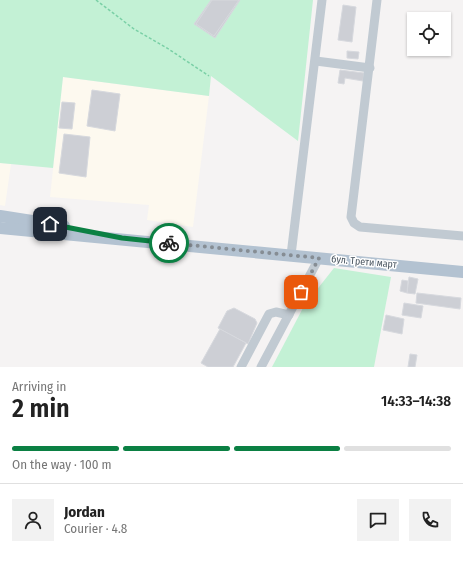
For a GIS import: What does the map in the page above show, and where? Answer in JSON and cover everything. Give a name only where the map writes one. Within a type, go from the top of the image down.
[{"type":"main road","name":"бул. Трети март","points":[[0,216],[35,220],[122,238]]},
{"type":"main road","name":"бул. Трети март","points":[[0,228],[122,238],[463,272]]},
{"type":"street","points":[[291,255],[316,60],[322,0]]},
{"type":"street","points":[[377,0],[351,217],[354,223],[360,227],[463,236]]},
{"type":"street","points":[[316,60],[370,68]]},
{"type":"street","points":[[261,367],[319,258]]},
{"type":"street","points":[[241,367],[269,314],[276,312],[289,314]]},
{"type":"path","points":[[96,0],[134,29],[167,48],[209,76]]},
{"type":"shaded area","points":[[63,77],[209,96],[193,227],[147,220],[149,205],[50,197]]},
{"type":"shaded area","points":[[0,163],[11,164],[5,206],[0,205]]},
{"type":"green space","points":[[0,0],[313,0],[298,141],[211,76],[209,96],[63,77],[53,168],[0,163]]},
{"type":"green space","points":[[334,268],[391,277],[374,367],[272,367],[304,306]]},
{"type":"building","points":[[211,0],[240,0],[215,38],[194,24]]},
{"type":"building","points":[[212,0],[239,0],[214,36],[196,24]]},
{"type":"building","points":[[343,5],[356,7],[352,42],[338,40]]},
{"type":"building","points":[[347,51],[359,52],[358,59],[347,58]]},
{"type":"building","points":[[340,70],[364,73],[363,81],[345,78],[344,84],[338,83]]},
{"type":"building","points":[[92,90],[120,94],[115,131],[87,126]]},
{"type":"building","points":[[62,102],[75,103],[72,129],[59,128]]},
{"type":"building","points":[[64,134],[90,137],[86,177],[59,173]]},
{"type":"building","points":[[409,277],[418,279],[415,294],[407,293]]},
{"type":"building","points":[[402,280],[408,281],[407,293],[400,291]]},
{"type":"building","points":[[417,293],[461,298],[460,309],[416,303]]},
{"type":"building","points":[[404,303],[423,306],[421,318],[402,315]]},
{"type":"building","points":[[234,308],[255,319],[257,323],[248,344],[218,328],[227,311]]},
{"type":"building","points":[[386,315],[404,319],[402,334],[383,330]]},
{"type":"building","points":[[220,329],[246,343],[233,367],[208,367],[201,363]]},
{"type":"building","points":[[410,354],[417,355],[415,367],[408,367]]},
{"type":"way so far","points":[[169,243],[319,258],[301,292]]},
{"type":"route","points":[[50,224],[122,238],[169,243]]}]
